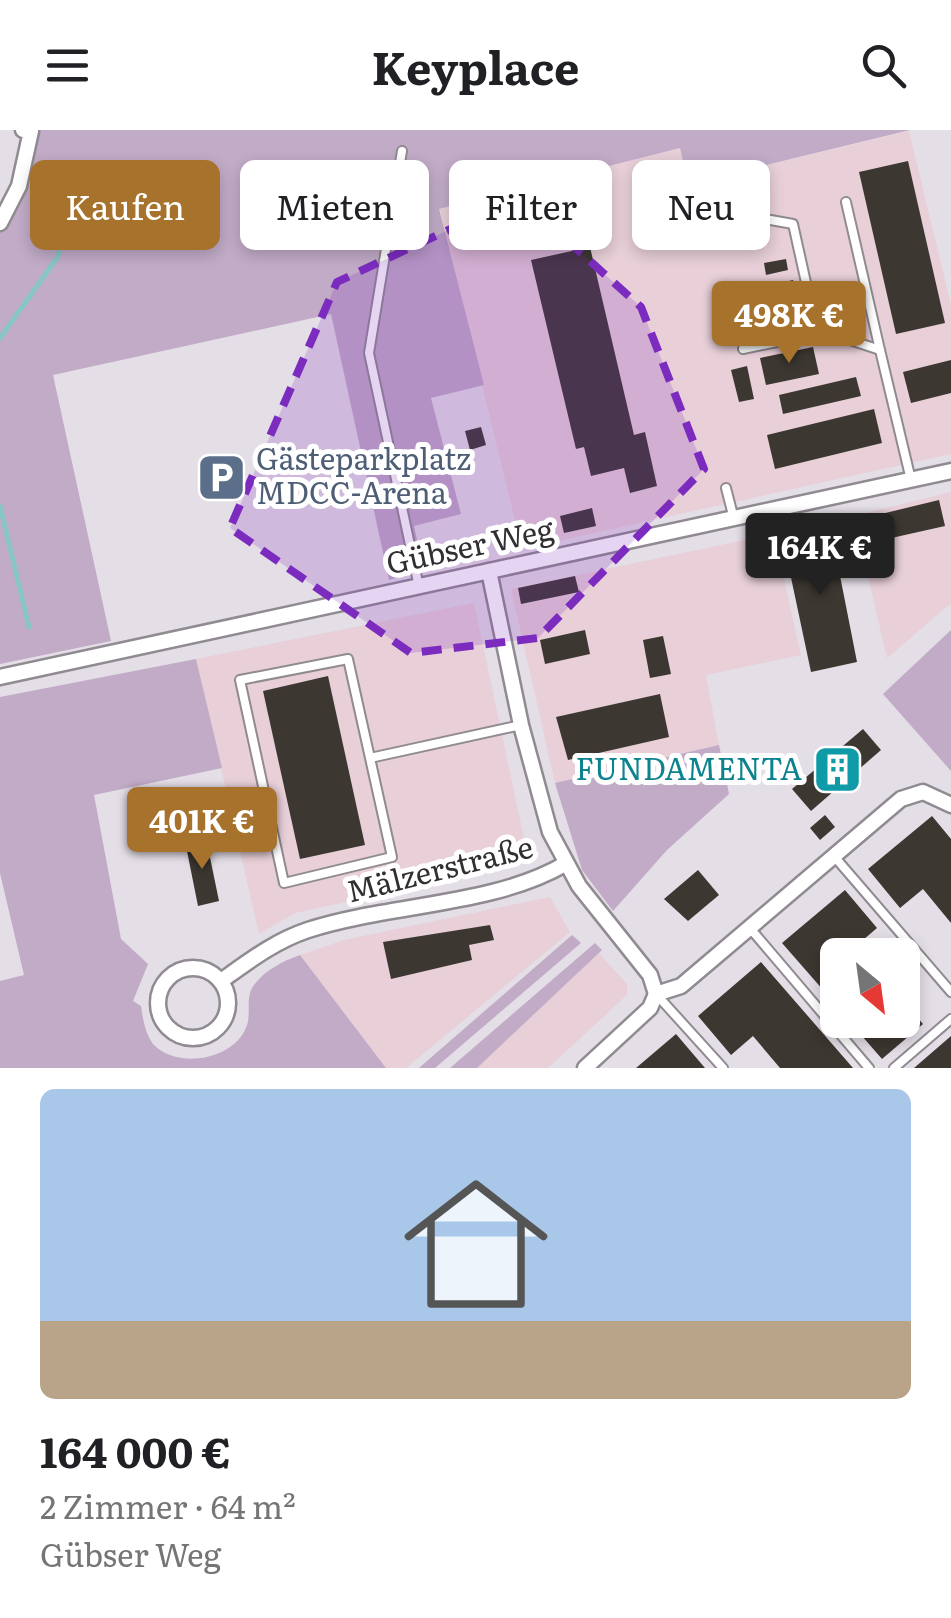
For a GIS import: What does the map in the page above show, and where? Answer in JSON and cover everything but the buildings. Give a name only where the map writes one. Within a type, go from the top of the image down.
[{"type":"street","points":[[0,223],[20,186],[30,131],[23,130]]},
{"type":"street","name":"Gübser Weg","points":[[0,677],[951,471]]},
{"type":"street","points":[[489,571],[543,814],[565,864],[593,906],[650,975],[656,994],[647,1012],[585,1068]]},
{"type":"street","points":[[656,994],[681,986],[901,799],[923,792],[951,805]]},
{"type":"street","name":"Mälzerstraße","points":[[222,981],[267,948],[312,929],[524,882],[565,864]]},
{"type":"street","points":[[194,968],[222,981],[228,1001],[217,1029],[198,1038],[169,1028],[159,1010],[166,980],[194,968]]},
{"type":"lane","points":[[402,150],[369,353],[419,586]]},
{"type":"lane","points":[[846,202],[911,480]]},
{"type":"lane","points":[[770,220],[793,224],[817,332]]},
{"type":"lane","points":[[743,350],[817,332],[850,336],[880,350]]},
{"type":"lane","points":[[726,488],[734,519]]},
{"type":"lane","points":[[348,659],[370,758],[392,857],[284,883],[240,680],[348,659]]},
{"type":"lane","points":[[370,758],[521,726]]},
{"type":"lane","points":[[834,855],[951,992]]},
{"type":"lane","points":[[750,927],[869,1068]]},
{"type":"lane","points":[[656,994],[723,1068]]},
{"type":"lane","points":[[894,1068],[951,1020]]},
{"type":"highlighted area","points":[[519,197],[641,307],[704,469],[538,638],[411,653],[230,528],[337,282]]},
{"type":"shaded area","points":[[25,130],[910,130],[770,164],[770,160],[683,160],[680,148],[612,165],[612,160],[449,160],[449,206],[439,209],[484,385],[431,398],[461,514],[414,526],[424,570],[389,580],[331,314],[53,375],[111,641],[0,664],[0,223],[7,212]]},
{"type":"shaded area","points":[[909,131],[951,305],[951,454],[522,549],[449,250],[612,250],[612,165],[632,160],[632,250],[770,250],[770,164]]},
{"type":"shaded area","points":[[680,148],[683,160],[633,160]]},
{"type":"shaded area","points":[[449,206],[449,250],[439,209]]},
{"type":"shaded area","points":[[951,492],[951,603],[887,658],[854,516]]},
{"type":"shaded area","points":[[774,534],[801,655],[706,675],[719,745],[555,783],[511,589]]},
{"type":"shaded area","points":[[474,603],[529,862],[295,913],[259,934],[196,659]]},
{"type":"shaded area","points":[[951,630],[951,771],[883,694]]},
{"type":"shaded area","points":[[196,659],[222,768],[94,795],[121,939],[148,964],[133,1001],[141,1006],[148,1035],[163,1052],[188,1059],[227,1049],[245,1030],[254,985],[275,967],[300,955],[386,1068],[0,1068],[0,981],[24,975],[0,873],[0,697]]},
{"type":"shaded area","points":[[719,745],[729,794],[667,850],[613,911],[582,870],[555,783]]},
{"type":"shaded area","points":[[550,897],[570,932],[406,1068],[386,1068],[300,955],[344,940]]},
{"type":"shaded area","points":[[572,935],[581,943],[435,1068],[419,1068]]},
{"type":"shaded area","points":[[595,943],[602,950],[477,1068],[450,1068]]},
{"type":"shaded area","points":[[594,948],[627,984],[627,995],[548,1068],[464,1068]]},
{"type":"waterway","points":[[0,338],[60,250]]},
{"type":"waterway","points":[[0,506],[29,627]]},
{"type":"place","name":"Gästeparkplatz MDCC-Arena","points":[[221,477]]},
{"type":"place","name":"FUNDAMENTA","points":[[837,770]]}]
